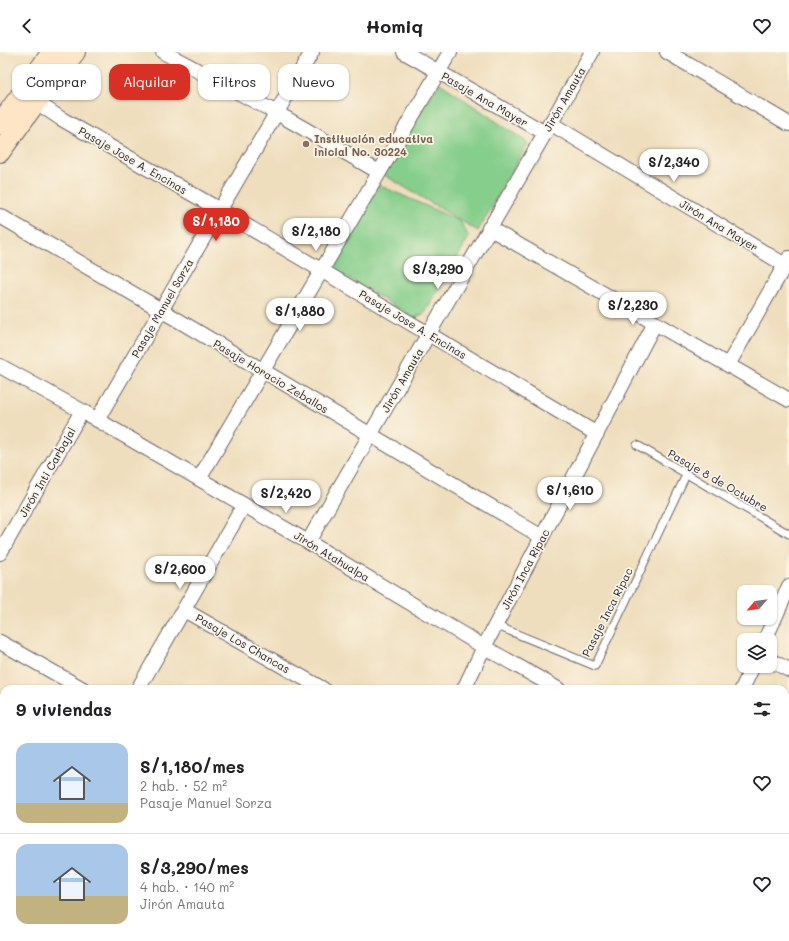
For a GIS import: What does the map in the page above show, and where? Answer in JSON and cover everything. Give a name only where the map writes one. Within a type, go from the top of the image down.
[{"type":"street","points":[[46,64],[52,52]]},
{"type":"street","points":[[63,64],[75,52]]},
{"type":"street","points":[[163,52],[277,113],[379,172]]},
{"type":"street","name":"Pasaje Manuel Sorza","points":[[97,420],[312,52]]},
{"type":"street","name":"Pasaje Ana Mayer","points":[[404,52],[438,72],[548,128]]},
{"type":"street","points":[[199,479],[450,52]]},
{"type":"street","name":"Jirón Amauta","points":[[308,542],[592,52]]},
{"type":"street","points":[[667,52],[789,124]]},
{"type":"street","points":[[0,124],[26,100]]},
{"type":"street","points":[[0,152],[27,100]]},
{"type":"street","name":"Pasaje Jose A. Encinas","points":[[33,100],[60,118],[322,270],[597,434]]},
{"type":"street","name":"Jirón Ana Mayer","points":[[548,128],[787,262]]},
{"type":"street","name":"Pasaje Horacio Zeballos","points":[[0,216],[542,537]]},
{"type":"street","points":[[489,228],[789,400]]},
{"type":"street","points":[[728,365],[787,262]]},
{"type":"street","name":"Jirón Inca Ripac","points":[[466,685],[495,625],[655,323]]},
{"type":"street","name":"Jirón Atahualpa","points":[[0,366],[82,411],[551,685]]},
{"type":"street","name":"Jirón Inti Carbajal","points":[[0,553],[82,411]]},
{"type":"street","points":[[140,685],[244,505]]},
{"type":"street","points":[[768,633],[789,586]]},
{"type":"street","name":"Pasaje Los Chancas","points":[[184,610],[316,685]]},
{"type":"street","points":[[0,642],[76,685]]},
{"type":"street","points":[[777,664],[789,670]]},
{"type":"street","points":[[744,685],[750,673]]},
{"type":"lane","name":"Pasaje 8 de Octubre","points":[[636,445],[789,534]]},
{"type":"lane","name":"Pasaje Inca Ripac","points":[[495,625],[595,666],[686,475]]},
{"type":"green space","points":[[440,83],[528,143],[478,231],[379,172]]},
{"type":"green space","points":[[379,185],[460,221],[469,237],[425,313],[414,318],[330,267]]},
{"type":"place","name":"Institución educativa inicial No. 30224","points":[[306,144]]}]
